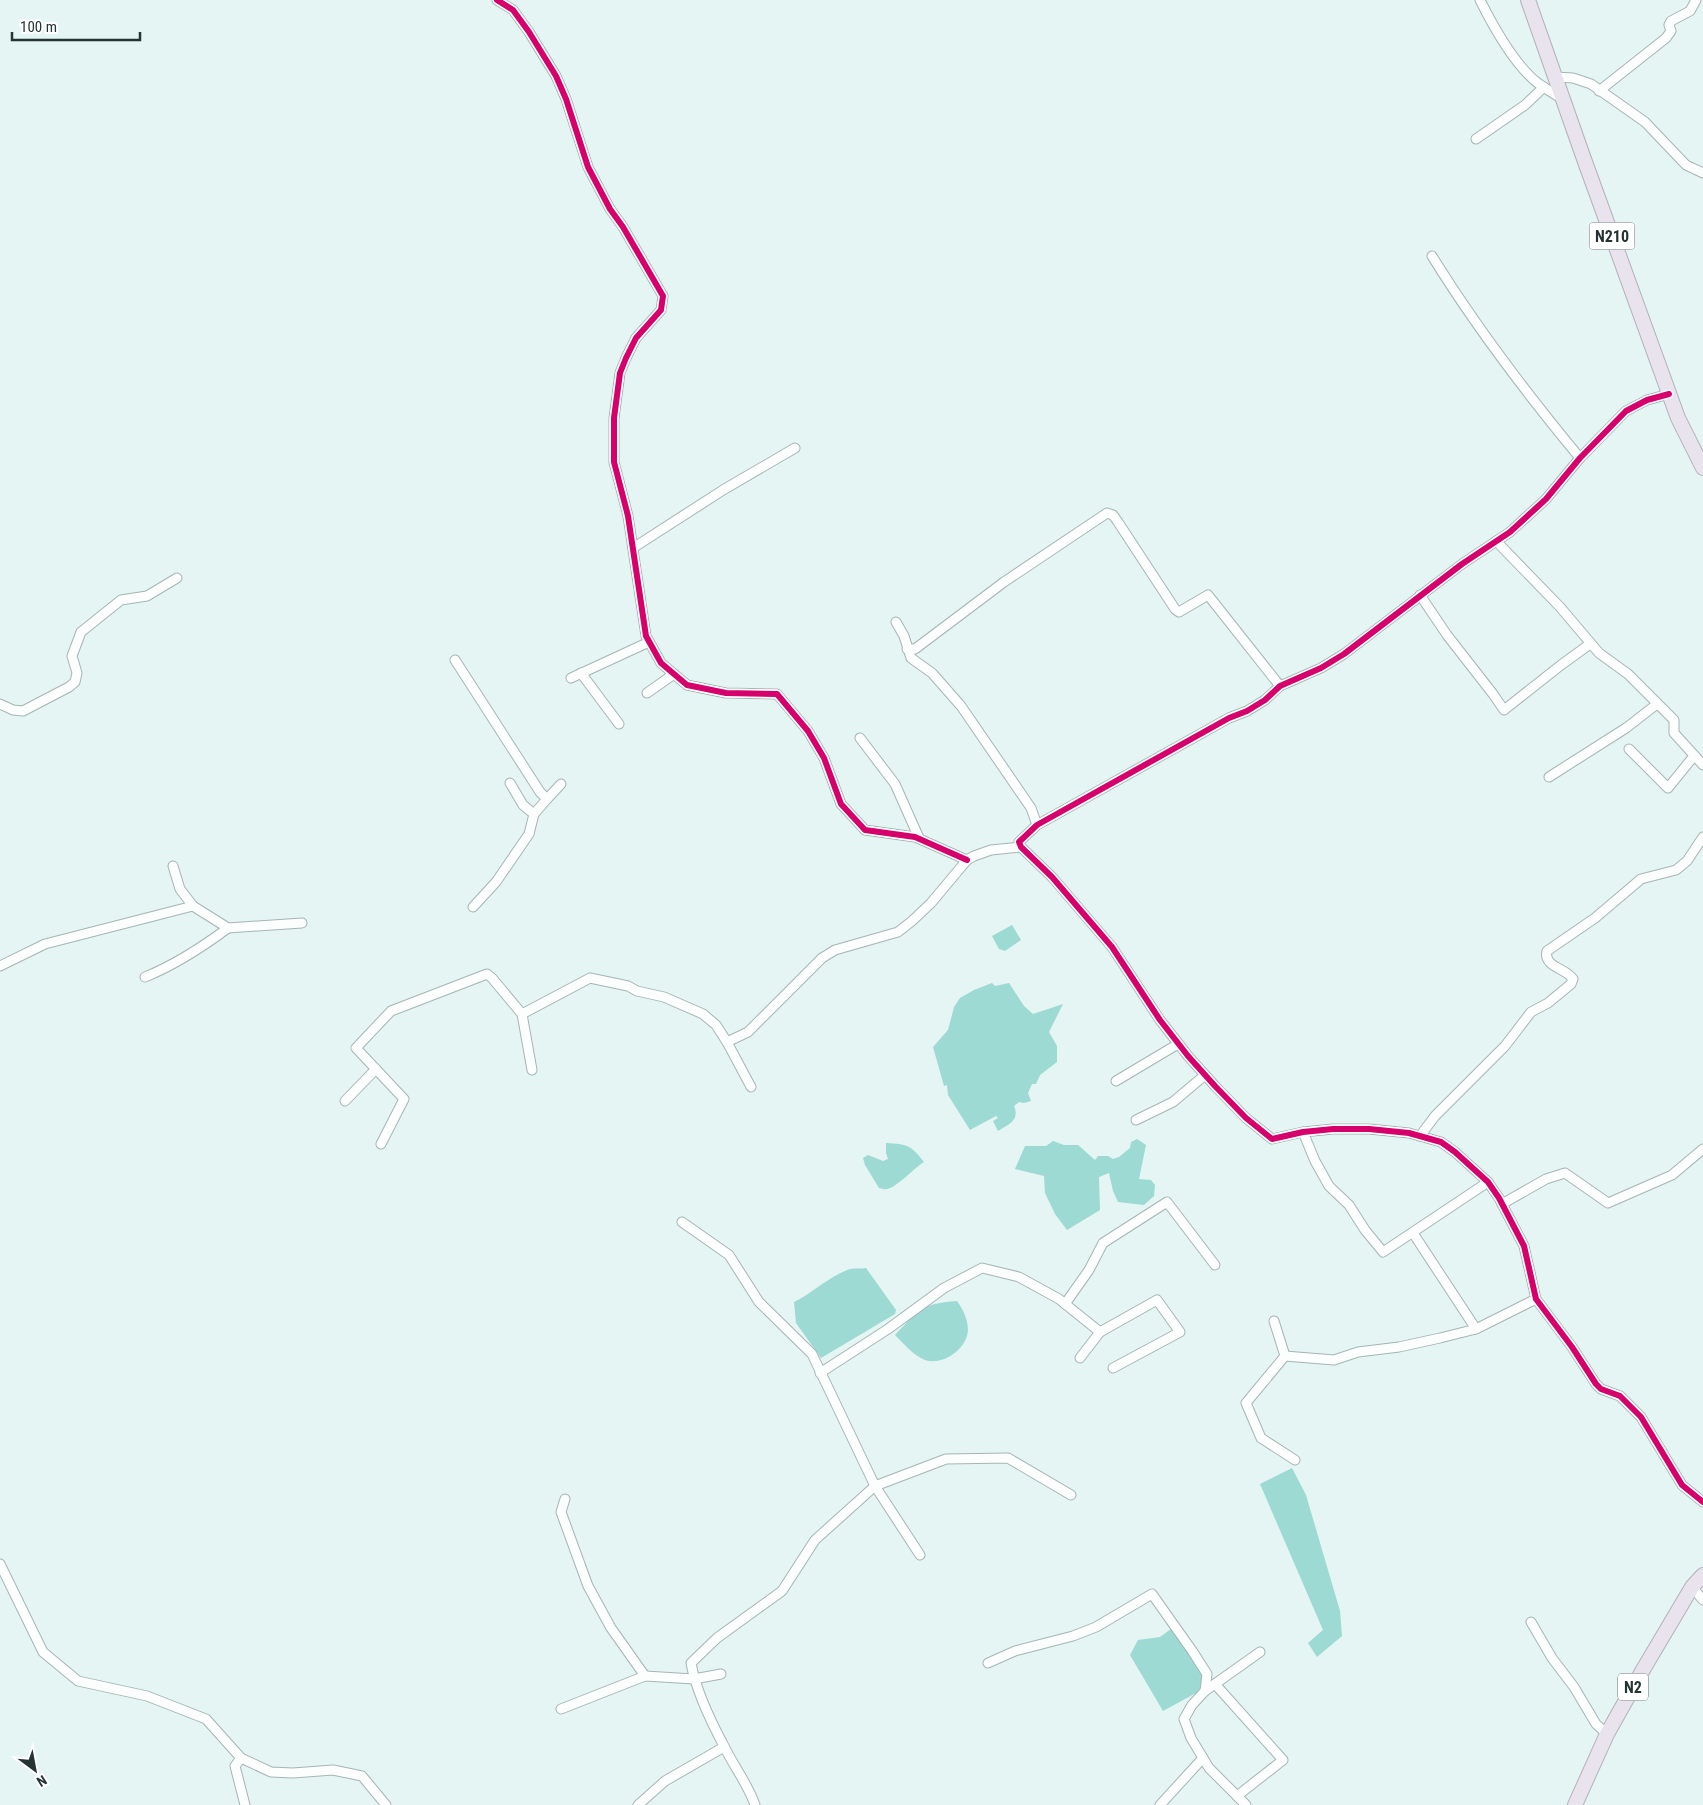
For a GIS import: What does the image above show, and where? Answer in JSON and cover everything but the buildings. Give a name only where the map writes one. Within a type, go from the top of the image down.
[{"type":"highway","name":"N210","points":[[1528,0],[1669,394],[1678,418],[1703,468]]},
{"type":"highway","name":"N2","points":[[1575,1805],[1607,1734],[1692,1587],[1703,1575]]},
{"type":"street","points":[[497,0],[512,10],[529,32],[556,76],[566,99],[588,167],[610,208],[663,296],[660,310],[636,338],[620,373],[613,437],[614,462],[628,516],[646,636],[649,642],[661,663],[687,685],[726,693],[777,694],[808,731],[824,758],[841,804],[864,830],[919,838],[967,860]]},
{"type":"street","points":[[1480,0],[1494,27],[1525,70],[1544,87],[1562,99]]},
{"type":"street","points":[[1599,91],[1666,38],[1671,31],[1669,25],[1671,22],[1690,11],[1696,0]]},
{"type":"street","points":[[1555,77],[1583,80],[1591,84],[1645,122],[1686,165],[1703,173]]},
{"type":"street","points":[[1476,139],[1525,105],[1544,87]]},
{"type":"street","points":[[1432,256],[1472,318],[1537,407],[1580,458]]},
{"type":"street","points":[[1669,394],[1647,400],[1626,411],[1580,458],[1546,499],[1510,532],[1420,595],[1344,654],[1320,668],[1280,686],[1265,700],[1247,711],[1229,718],[1037,825],[1019,842],[1021,847],[1052,877],[1112,947],[1160,1020],[1205,1076],[1246,1118],[1272,1139],[1303,1132],[1333,1129],[1369,1129],[1409,1133],[1441,1142],[1488,1182],[1524,1246],[1536,1298],[1596,1384],[1601,1390],[1620,1396],[1641,1417],[1682,1485],[1703,1502]]},
{"type":"street","points":[[632,548],[723,490],[795,448]]},
{"type":"street","points":[[907,649],[914,648],[1004,582],[1107,513],[1113,515],[1179,612],[1208,596],[1280,686]]},
{"type":"street","points":[[1496,541],[1560,607],[1598,653],[1628,674],[1674,720],[1674,733],[1703,766]]},
{"type":"street","points":[[0,704],[13,710],[23,711],[69,687],[75,682],[77,672],[72,656],[81,632],[120,600],[147,596],[177,578]]},
{"type":"street","points":[[1420,595],[1447,635],[1504,710],[1590,644]]},
{"type":"street","points":[[896,622],[904,636],[911,658],[932,674],[961,706],[1031,808],[1037,825]]},
{"type":"street","points":[[571,678],[649,642]]},
{"type":"street","points":[[455,660],[540,792],[547,799]]},
{"type":"street","points":[[581,673],[619,724]]},
{"type":"street","points":[[647,693],[674,674]]},
{"type":"street","points":[[1549,777],[1626,728],[1657,704]]},
{"type":"street","points":[[860,738],[895,784],[919,838]]},
{"type":"street","points":[[1629,749],[1668,788],[1694,756]]},
{"type":"street","points":[[510,783],[523,806],[534,814]]},
{"type":"street","points":[[473,908],[496,882],[529,834],[534,814],[561,784]]},
{"type":"street","points":[[1420,1136],[1435,1116],[1505,1046],[1531,1012],[1548,1004],[1572,984],[1573,979],[1570,975],[1549,962],[1546,955],[1547,951],[1595,918],[1641,879],[1676,870],[1687,861],[1703,837]]},
{"type":"street","points":[[727,1042],[748,1032],[822,958],[836,950],[898,932],[931,903],[967,860],[992,850],[1021,847]]},
{"type":"street","points":[[173,866],[180,889],[193,906],[228,928]]},
{"type":"street","points":[[0,966],[46,944],[193,906]]},
{"type":"street","points":[[145,977],[166,969],[198,950],[228,928],[302,923]]},
{"type":"street","points":[[381,1144],[404,1099],[356,1048],[391,1011],[487,974],[522,1014],[532,1070]]},
{"type":"street","points":[[522,1014],[590,978],[628,986],[637,991],[664,997],[704,1014],[716,1025],[751,1087]]},
{"type":"street","points":[[1116,1081],[1178,1044]]},
{"type":"street","points":[[345,1101],[376,1069]]},
{"type":"street","points":[[1136,1120],[1173,1102],[1205,1076]]},
{"type":"street","points":[[1303,1132],[1315,1161],[1330,1186],[1349,1205],[1365,1230],[1383,1252],[1488,1182]]},
{"type":"street","points":[[1502,1204],[1546,1179],[1565,1173],[1608,1203],[1672,1175],[1703,1149]]},
{"type":"street","points":[[1065,1304],[1089,1270],[1103,1242],[1167,1202],[1215,1265]]},
{"type":"street","points":[[682,1222],[729,1255],[759,1302],[812,1354],[875,1486],[920,1555]]},
{"type":"street","points":[[1413,1233],[1476,1329]]},
{"type":"street","points":[[820,1372],[888,1329],[944,1288],[982,1268],[1019,1277],[1065,1304],[1100,1332]]},
{"type":"street","points":[[1285,1356],[1334,1360],[1358,1352],[1399,1347],[1476,1329],[1536,1298]]},
{"type":"street","points":[[1080,1358],[1100,1332],[1157,1300],[1180,1332],[1113,1368]]},
{"type":"street","points":[[1274,1321],[1285,1356]]},
{"type":"street","points":[[1285,1356],[1246,1403],[1261,1438],[1295,1460]]},
{"type":"street","points":[[755,1805],[750,1792],[724,1747],[694,1679],[691,1662],[717,1638],[782,1591],[815,1540],[875,1486],[946,1459],[1008,1458],[1071,1496]]},
{"type":"street","points":[[565,1499],[561,1512],[588,1586],[611,1628],[645,1676]]},
{"type":"street","points":[[0,1564],[43,1652],[78,1681],[147,1696],[206,1719],[241,1758],[271,1772],[293,1773],[333,1770],[362,1776],[386,1805]]},
{"type":"street","points":[[1692,1587],[1703,1600]]},
{"type":"street","points":[[988,1664],[1016,1651],[1073,1636],[1096,1627],[1152,1594],[1194,1652],[1207,1674],[1205,1691]]},
{"type":"street","points":[[1531,1622],[1552,1658],[1574,1687],[1596,1724],[1607,1734]]},
{"type":"street","points":[[1246,1805],[1209,1768],[1191,1738],[1184,1719],[1192,1705],[1205,1691],[1260,1652]]},
{"type":"street","points":[[561,1709],[645,1676],[694,1679],[721,1674]]},
{"type":"street","points":[[1215,1684],[1284,1760],[1237,1796]]},
{"type":"street","points":[[638,1805],[665,1781],[724,1747]]},
{"type":"street","points":[[241,1758],[235,1766],[245,1805]]},
{"type":"street","points":[[1160,1805],[1203,1758]]},
{"type":"water","points":[[1012,925],[1021,940],[1005,951],[999,949],[992,936]]},
{"type":"water","points":[[992,983],[995,986],[1009,983],[1024,1006],[1033,1014],[1063,1004],[1049,1032],[1057,1046],[1057,1062],[1040,1075],[1036,1084],[1032,1084],[1028,1093],[1031,1101],[1019,1102],[1014,1106],[1016,1115],[1009,1124],[998,1131],[993,1121],[998,1118],[996,1116],[970,1130],[948,1095],[947,1085],[944,1086],[933,1047],[948,1030],[954,1007],[960,998]]},
{"type":"water","points":[[1137,1139],[1146,1145],[1139,1179],[1151,1180],[1155,1185],[1154,1196],[1144,1205],[1118,1202],[1113,1191],[1109,1173],[1099,1177],[1100,1210],[1067,1230],[1055,1214],[1045,1193],[1044,1176],[1015,1169],[1025,1146],[1046,1146],[1053,1141],[1064,1145],[1078,1145],[1095,1160],[1098,1156],[1108,1156],[1113,1159],[1119,1157],[1130,1148],[1131,1142]]},
{"type":"water","points":[[886,1143],[908,1146],[924,1162],[891,1188],[885,1189],[879,1188],[865,1165],[863,1158],[868,1155],[883,1161],[888,1159]]},
{"type":"water","points":[[866,1268],[896,1310],[895,1314],[821,1358],[796,1323],[794,1302],[842,1272],[850,1269]]},
{"type":"water","points":[[957,1301],[967,1322],[967,1337],[959,1349],[946,1358],[939,1361],[925,1360],[913,1352],[895,1335],[922,1309],[935,1304]]},
{"type":"water","points":[[1292,1468],[1306,1495],[1340,1611],[1342,1636],[1317,1657],[1308,1643],[1323,1630],[1260,1484]]},
{"type":"water","points":[[1171,1629],[1203,1675],[1203,1685],[1196,1693],[1163,1711],[1130,1655],[1138,1640],[1160,1637]]},
{"type":"cycle path","points":[[497,0],[513,10],[556,76],[566,99],[588,167],[610,209],[623,227],[663,296],[661,310],[636,338],[626,358],[620,373],[614,418],[614,462],[628,516],[646,636],[661,663],[687,685],[726,693],[777,694],[808,731],[824,758],[841,804],[865,830],[915,837],[967,860]]},
{"type":"cycle path","points":[[1669,394],[1647,400],[1626,411],[1580,458],[1546,499],[1510,532],[1462,564],[1344,654],[1321,668],[1280,686],[1265,700],[1247,711],[1229,718],[1037,825],[1019,842],[1021,847],[1052,877],[1112,947],[1160,1020],[1188,1056],[1246,1118],[1272,1139],[1303,1132],[1333,1129],[1369,1129],[1409,1133],[1441,1142],[1488,1182],[1499,1198],[1524,1246],[1536,1299],[1572,1347],[1596,1384],[1601,1389],[1620,1396],[1641,1417],[1682,1485],[1703,1502]]}]
